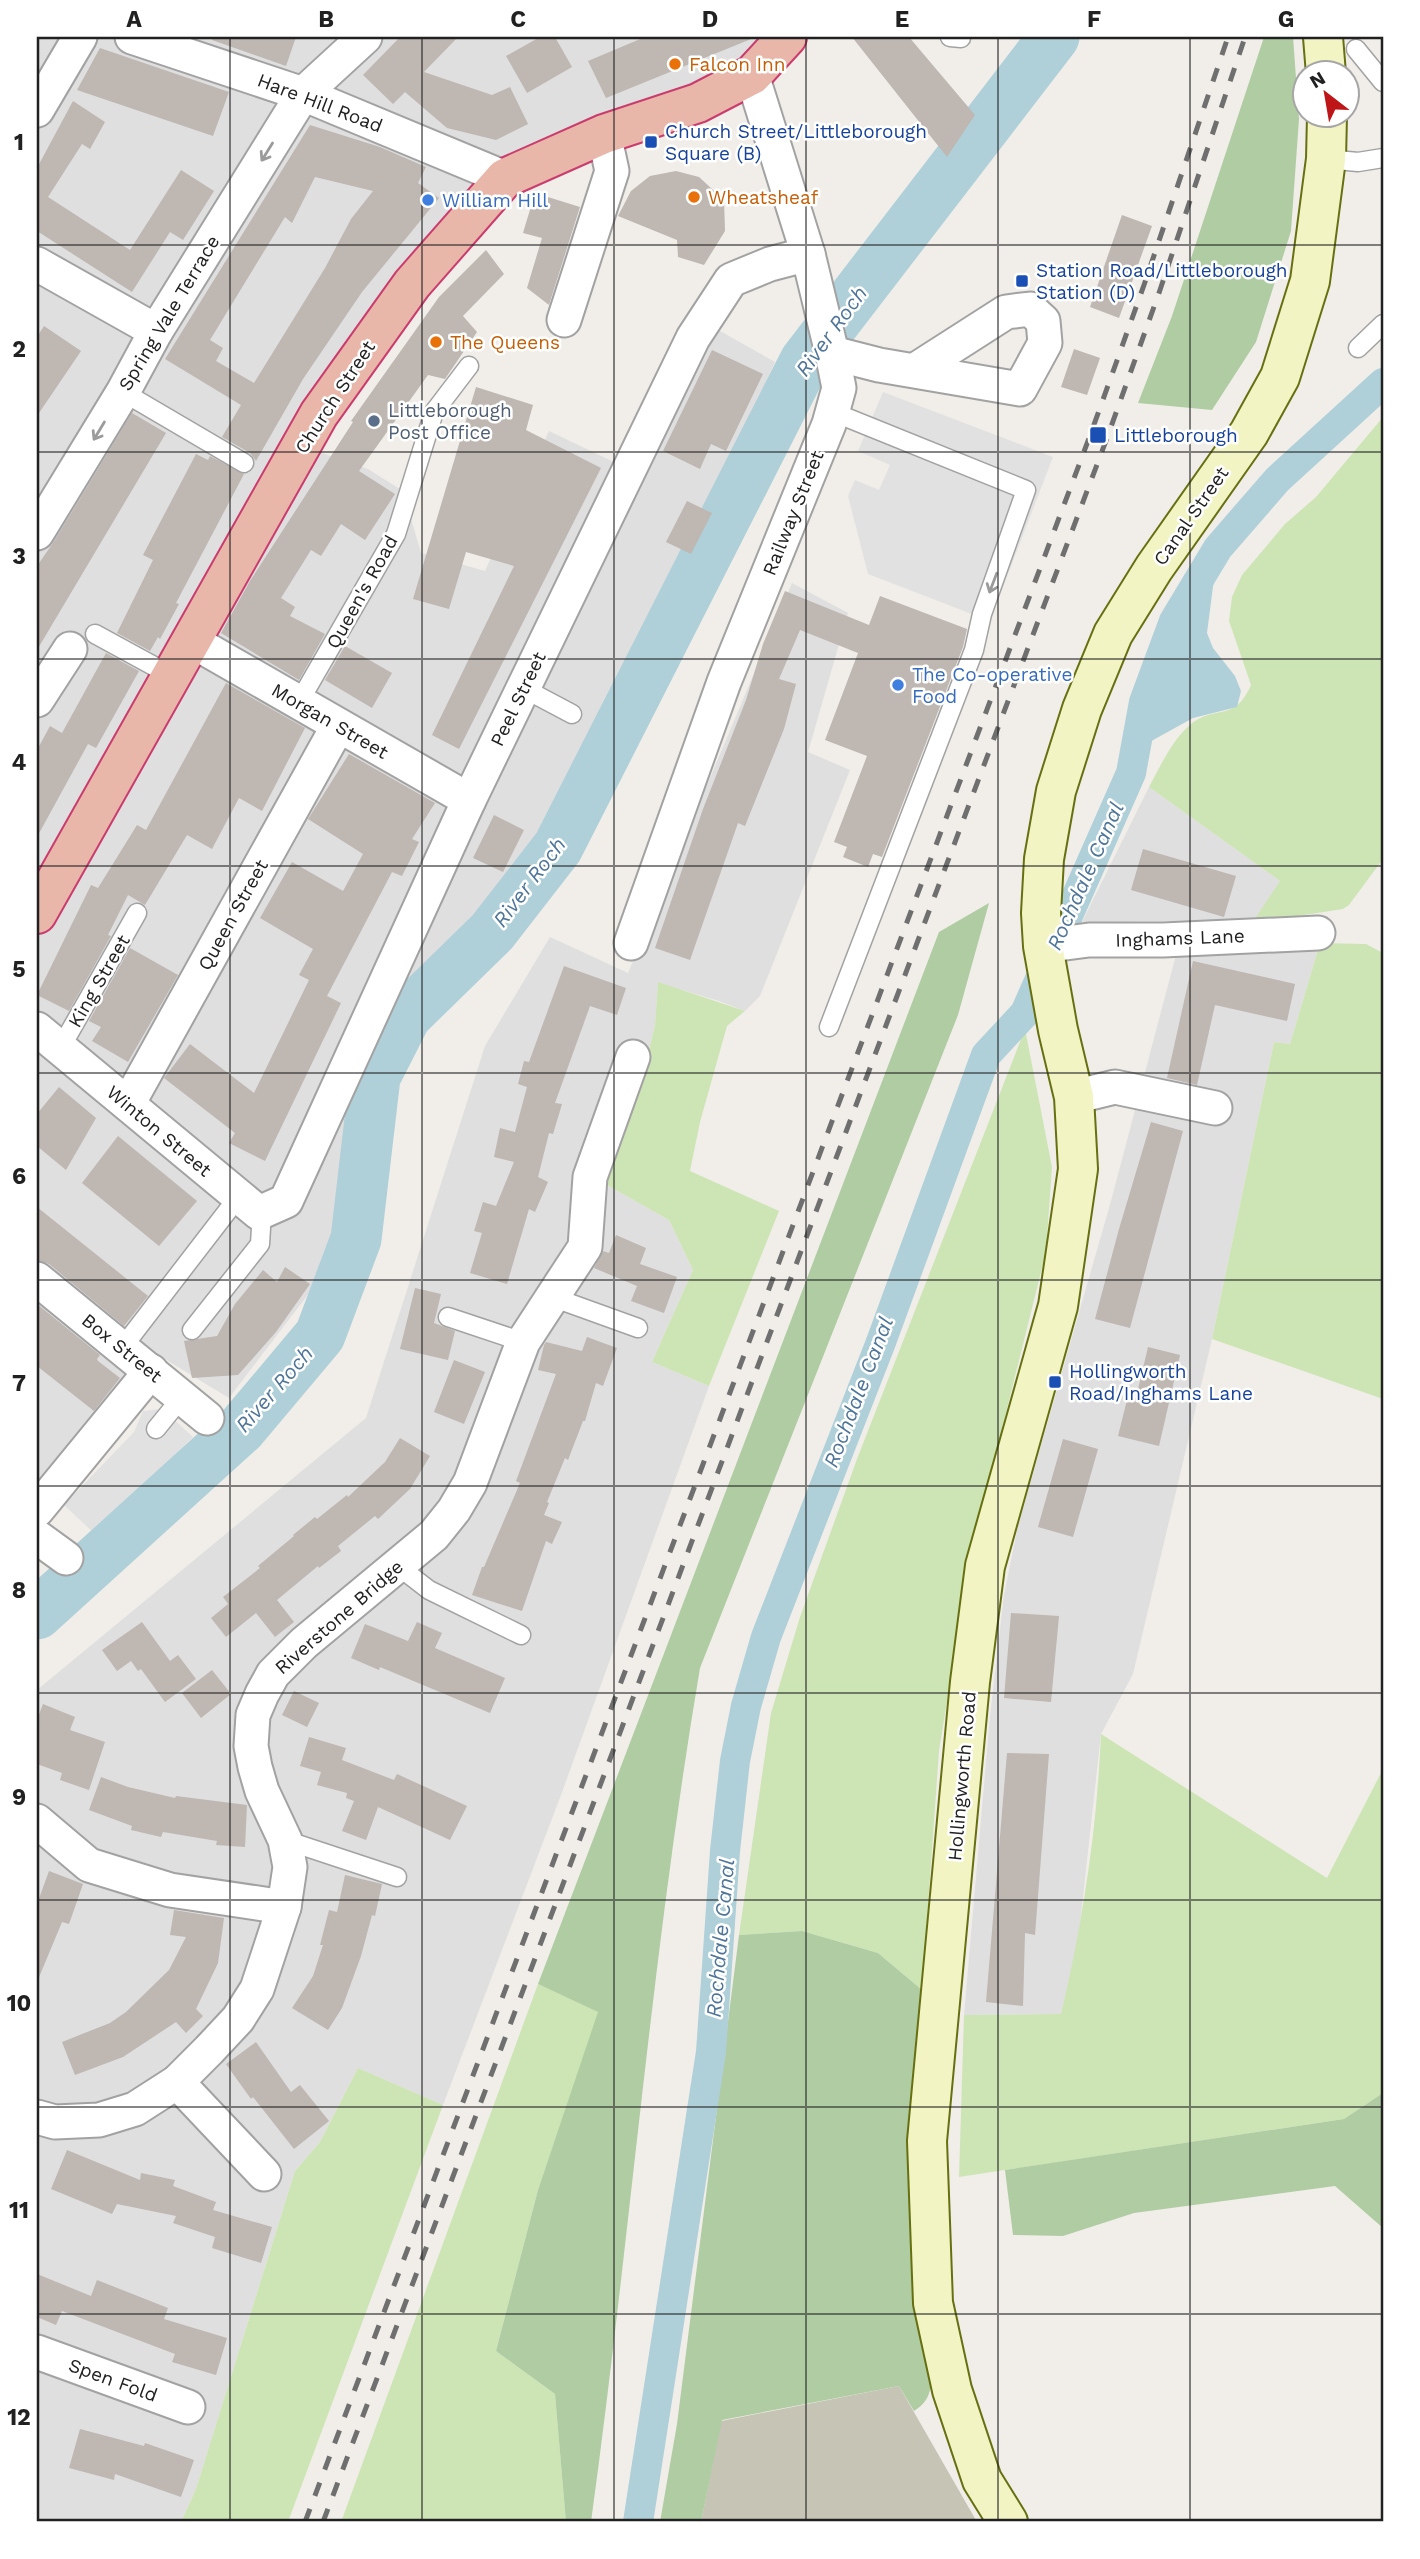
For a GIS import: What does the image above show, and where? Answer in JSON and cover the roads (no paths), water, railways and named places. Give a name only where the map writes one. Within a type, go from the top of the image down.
[{"type":"highway","name":"Church Street","points":[[39,904],[192,641],[319,414],[412,284],[505,178],[604,135],[698,103],[752,75],[787,37]]},
{"type":"main road","points":[[1332,60],[1339,43]]},
{"type":"main road","name":"Canal Street","points":[[1058,1030],[1042,930],[1044,859],[1056,792],[1082,709],[1113,634],[1154,568],[1249,433],[1280,377],[1310,281],[1326,159],[1327,130]]},
{"type":"main road","name":"Hollingworth Road","points":[[1007,2522],[982,2480],[956,2403],[933,2303],[927,2141],[970,1682],[985,1566],[1058,1306],[1078,1169],[1074,1097],[1058,1030]]},
{"type":"street","points":[[37,110],[80,37]]},
{"type":"street","name":"Hare Hill Road","points":[[132,37],[303,94],[505,178]]},
{"type":"street","name":"Spring Vale Terrace","points":[[37,533],[123,392],[156,331],[303,94],[365,37]]},
{"type":"street","points":[[752,75],[811,267],[832,353],[836,400]]},
{"type":"street","points":[[564,320],[612,171],[604,135]]},
{"type":"street","points":[[37,264],[156,331]]},
{"type":"street","name":"Peel Street","points":[[262,1203],[469,800],[693,338],[731,279],[770,264],[811,267]]},
{"type":"street","points":[[832,353],[879,365],[917,369]]},
{"type":"street","name":"Railway Street","points":[[631,943],[724,682],[836,400]]},
{"type":"street","points":[[37,700],[82,641]]},
{"type":"street","name":"Morgan Street","points":[[192,641],[469,800]]},
{"type":"street","name":"Queen Street","points":[[128,1104],[338,726]]},
{"type":"street","name":"Inghams Lane","points":[[1042,930],[1089,940],[1163,940],[1318,933]]},
{"type":"street","name":"Winton Street","points":[[48,1039],[128,1104],[262,1203]]},
{"type":"street","name":"Riverstone Bridge","points":[[37,2116],[55,2122],[99,2120],[135,2109],[177,2082],[238,2019],[257,1989],[284,1907],[290,1867],[285,1840],[262,1791],[251,1746],[253,1715],[273,1674],[304,1643],[434,1535],[454,1510],[470,1483],[523,1342],[584,1247],[590,1177],[633,1057]]},
{"type":"street","points":[[1074,1097],[1115,1087],[1215,1108]]},
{"type":"street","name":"Box Street","points":[[37,1279],[194,1408]]},
{"type":"street","points":[[37,1510],[151,1371]]},
{"type":"street","points":[[37,1537],[66,1559]]},
{"type":"street","points":[[38,1826],[89,1866],[170,1890],[284,1907]]},
{"type":"street","points":[[177,2082],[264,2174]]},
{"type":"street","name":"Spen Fold","points":[[37,2352],[151,2407],[188,2407]]},
{"type":"lane","points":[[1339,43],[1383,82]]},
{"type":"lane","points":[[1326,159],[1358,162],[1383,158]]},
{"type":"lane","points":[[1357,348],[1383,324]]},
{"type":"lane","name":"Queen's Road","points":[[299,702],[396,534],[434,412],[469,366]]},
{"type":"lane","points":[[123,392],[244,463]]},
{"type":"lane","points":[[829,1027],[974,650],[982,614],[1026,490],[836,400]]},
{"type":"lane","points":[[82,641],[172,676]]},
{"type":"lane","points":[[523,688],[572,715]]},
{"type":"lane","name":"King Street","points":[[48,1039],[138,913]]},
{"type":"lane","points":[[192,1330],[260,1244],[262,1203]]},
{"type":"lane","points":[[122,1348],[262,1203]]},
{"type":"lane","points":[[552,1297],[638,1328]]},
{"type":"lane","points":[[448,1317],[523,1342]]},
{"type":"lane","points":[[156,1429],[194,1408]]},
{"type":"lane","points":[[398,1566],[429,1590],[521,1635]]},
{"type":"lane","points":[[285,1840],[397,1877]]},
{"type":"water","points":[[1218,548],[1207,633],[1213,648],[1235,676],[1241,691],[1237,707],[1193,718],[1135,750],[1144,702],[1174,621]]},
{"type":"waterway","name":"River Roch","points":[[37,1614],[241,1429],[320,1335],[356,1239],[375,1077],[406,1016],[492,932],[558,847],[805,361],[1054,37]]},
{"type":"waterway","name":"Rochdale Canal","points":[[638,2522],[711,2052],[725,1851],[735,1761],[746,1706],[766,1637],[881,1342],[986,1055],[1025,1013],[1131,773],[1144,702],[1174,621],[1218,548],[1277,480],[1383,383]]},
{"type":"railway","points":[[305,2522],[1091,433],[1228,37]]},
{"type":"railway","points":[[323,2522],[1107,438],[1245,37]]},
{"type":"place","name":"Falcon Inn","points":[[675,64]]},
{"type":"place","name":"Church Street/Littleborough Square (B)","points":[[651,142]]},
{"type":"place","name":"Wheatsheaf","points":[[694,197]]},
{"type":"place","name":"William Hill","points":[[428,200]]},
{"type":"place","name":"Station Road/Littleborough Station (D)","points":[[1022,281]]},
{"type":"place","name":"The Queens","points":[[436,342]]},
{"type":"place","name":"Littleborough Post Office","points":[[374,421]]},
{"type":"place","name":"Littleborough","points":[[1098,435]]},
{"type":"place","name":"The Co-operative Food","points":[[898,685]]},
{"type":"place","name":"Hollingworth Road/Inghams Lane","points":[[1055,1382]]}]
